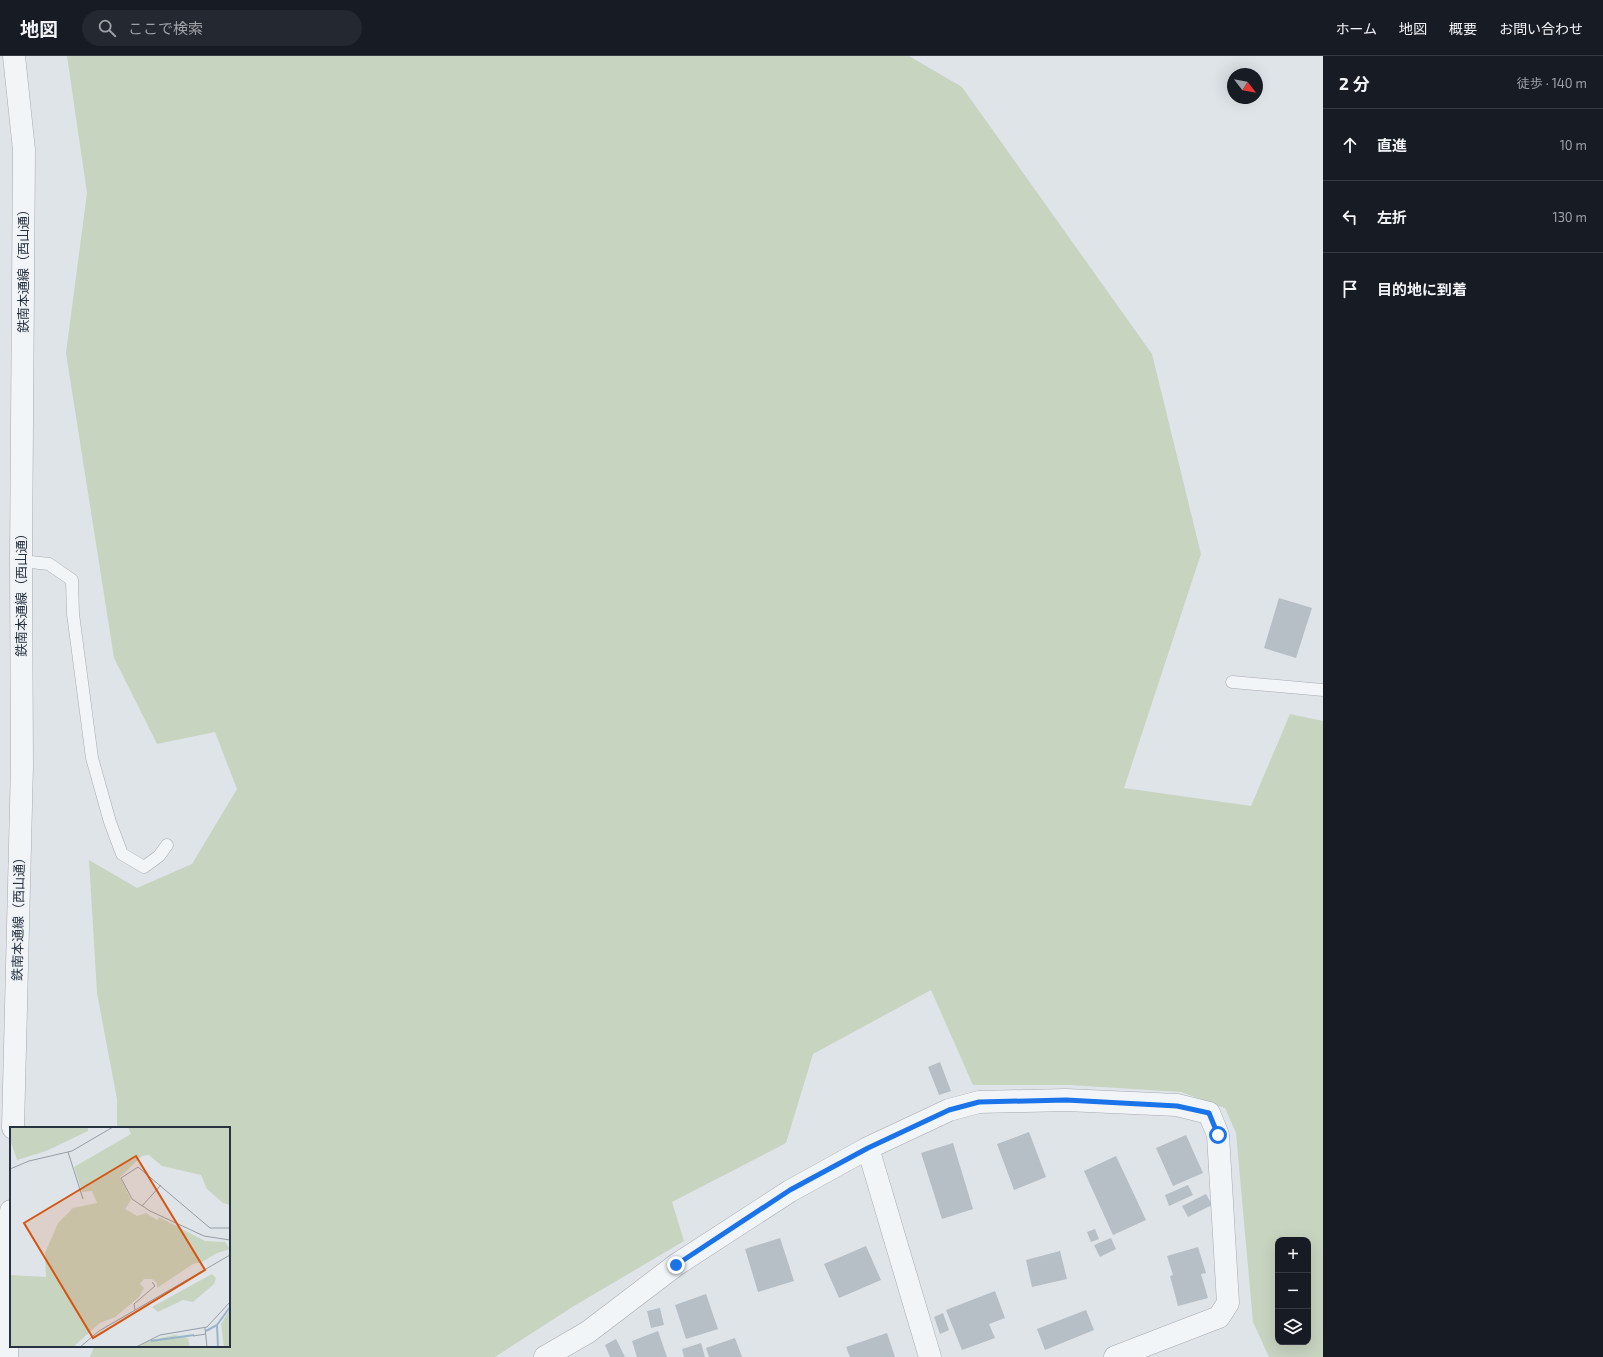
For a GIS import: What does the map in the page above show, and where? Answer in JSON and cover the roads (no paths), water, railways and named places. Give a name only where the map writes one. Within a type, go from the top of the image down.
[{"type":"street","name":"鉄南本通線（西山通）","points":[[13,1127],[22,765],[21,561],[24,150],[14,56]]},
{"type":"street","points":[[545,1357],[588,1332],[676,1265],[790,1190],[868,1148],[949,1110],[979,1102],[1066,1100],[1177,1106],[1209,1113],[1218,1135],[1228,1304],[1219,1317],[1115,1357]]},
{"type":"street","points":[[868,1148],[930,1357]]},
{"type":"street","points":[[7,1357],[10,1248]]},
{"type":"lane","points":[[21,561],[49,564],[72,580],[73,614],[92,758],[110,822],[122,854],[144,867],[159,856],[167,845]]},
{"type":"lane","points":[[1232,682],[1323,690]]}]
